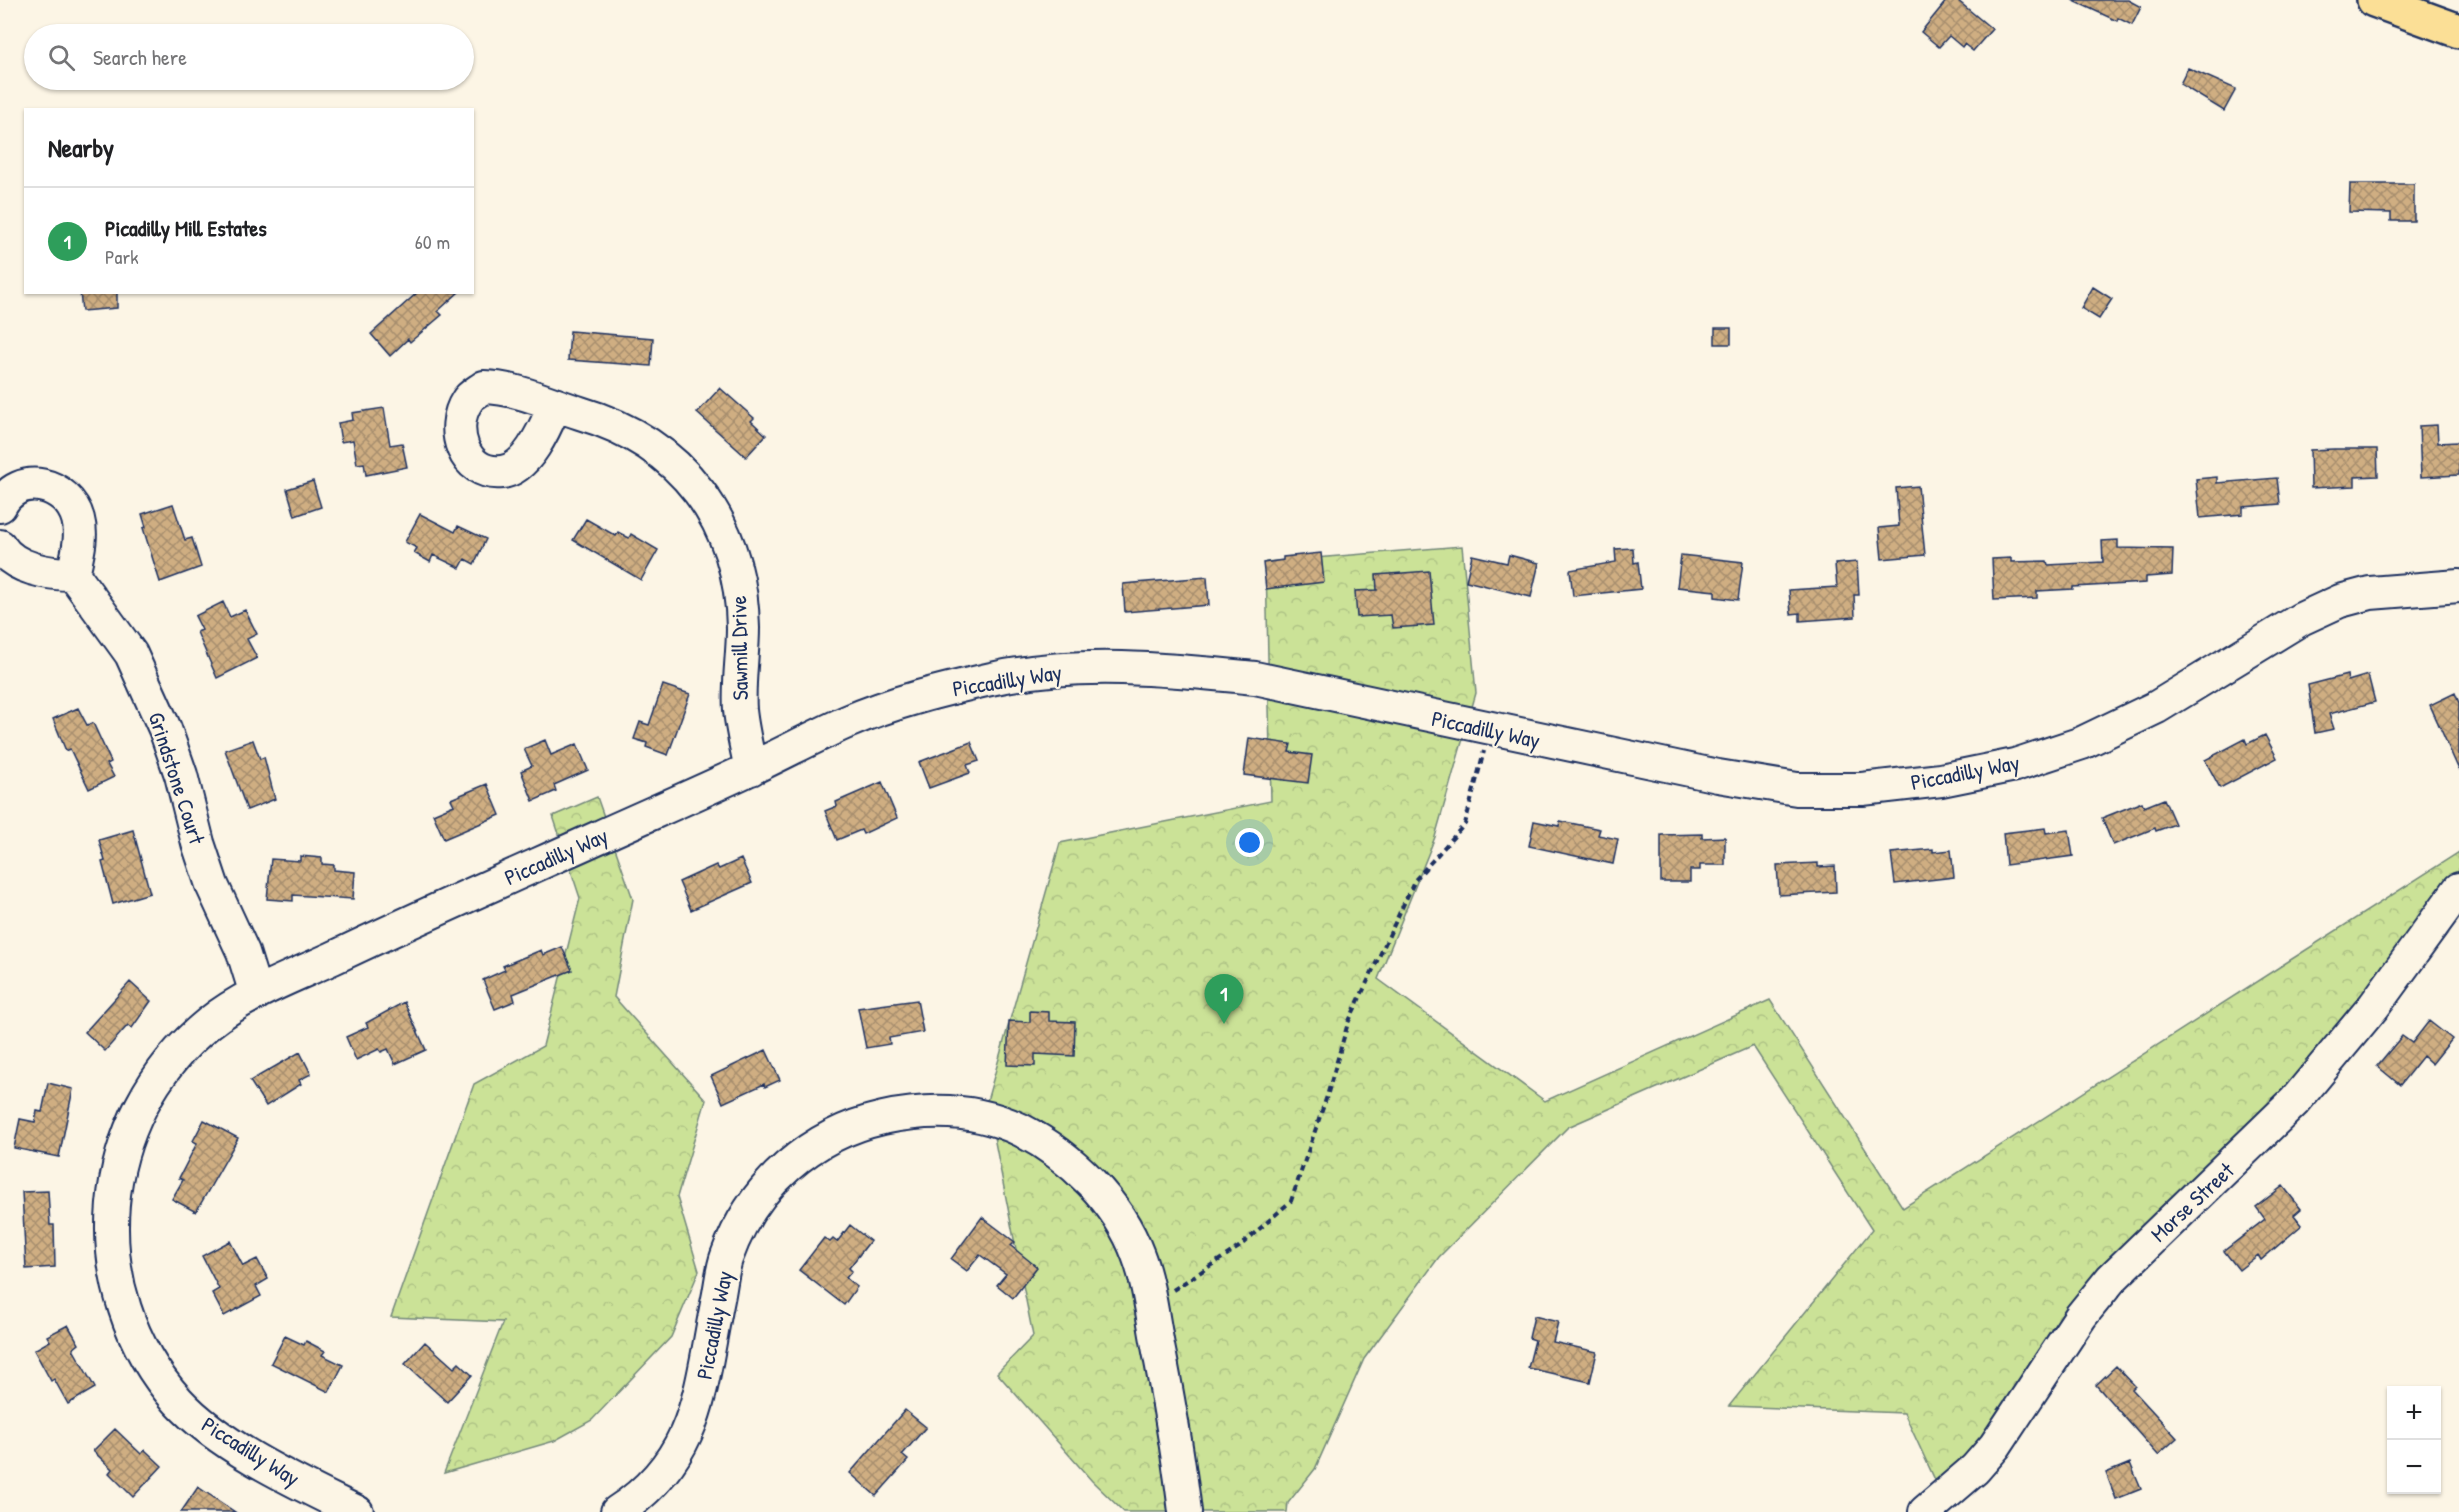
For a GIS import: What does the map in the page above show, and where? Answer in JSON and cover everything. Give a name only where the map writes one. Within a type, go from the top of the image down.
[{"type":"main road","points":[[2374,0],[2459,31]]},
{"type":"street","name":"Sawmill Drive","points":[[555,405],[625,428],[660,452],[685,474],[709,502],[726,538],[736,576],[743,627],[740,710],[751,769]]},
{"type":"street","points":[[0,506],[4,498],[23,486],[38,484],[54,488],[70,502],[78,520],[80,544],[73,574],[50,574],[30,567],[13,559],[0,546]]},
{"type":"street","name":"Grindstone Court","points":[[73,574],[131,654],[165,729],[181,775],[198,843],[212,885],[243,952],[256,994]]},
{"type":"street","name":"Piccadilly Way","points":[[357,1512],[245,1453],[207,1428],[177,1400],[144,1354],[123,1300],[110,1244],[114,1189],[129,1129],[147,1093],[171,1059],[210,1022],[256,994],[413,920],[751,769],[848,721],[915,698],[996,678],[1063,669],[1181,671],[1255,678],[1490,730],[1718,776],[1797,789],[1862,789],[1941,780],[2015,765],[2082,743],[2157,707],[2301,619],[2340,601],[2370,593],[2459,586]]},
{"type":"street","name":"Morse Street","points":[[1925,1512],[1975,1469],[1995,1446],[2081,1316],[2111,1280],[2295,1101],[2374,1006],[2459,889]]},
{"type":"street","name":"Piccadilly Way","points":[[617,1512],[655,1480],[678,1451],[697,1411],[727,1257],[764,1188],[825,1138],[860,1123],[910,1112],[962,1112],[1009,1124],[1048,1144],[1091,1182],[1118,1217],[1138,1255],[1150,1305],[1178,1445],[1185,1512]]},
{"type":"path","points":[[1150,1305],[1239,1247],[1291,1201],[1327,1096],[1348,1023],[1415,880],[1465,824],[1490,730]]},
{"type":"green space","points":[[1462,546],[1476,693],[1435,837],[1378,979],[1545,1101],[1770,1000],[1903,1208],[2459,852],[2459,890],[2173,1219],[1943,1497],[1904,1413],[1729,1406],[1872,1230],[1753,1046],[1568,1127],[1439,1257],[1364,1359],[1315,1469],[1288,1503],[1287,1512],[1124,1512],[1092,1481],[997,1373],[1033,1336],[987,1101],[1060,843],[1271,801],[1266,562]]},
{"type":"green space","points":[[597,797],[633,899],[614,997],[706,1100],[677,1197],[699,1271],[671,1337],[592,1420],[554,1441],[444,1473],[503,1322],[391,1317],[474,1084],[543,1046],[580,898],[553,816]]},
{"type":"building","points":[[1947,0],[1957,0],[1992,29],[1973,51],[1964,44],[1962,47],[1949,36],[1939,47],[1921,32]]},
{"type":"building","points":[[2072,0],[2128,0],[2141,7],[2132,25],[2118,18],[2117,21]]},
{"type":"building","points":[[2188,68],[2236,89],[2224,111],[2180,84]]},
{"type":"building","points":[[2350,184],[2414,184],[2414,221],[2391,221],[2391,213],[2349,212]]},
{"type":"building","points":[[2093,287],[2112,299],[2099,319],[2081,308]]},
{"type":"building","points":[[80,294],[117,294],[117,308],[82,311]]},
{"type":"building","points":[[416,294],[457,294],[438,311],[442,315],[410,342],[408,339],[390,356],[371,334]]},
{"type":"building","points":[[1715,328],[1731,328],[1731,344],[1715,344]]},
{"type":"building","points":[[570,331],[653,338],[651,366],[568,360]]},
{"type":"building","points":[[720,388],[754,418],[751,421],[766,435],[746,457],[697,413]]},
{"type":"building","points":[[384,408],[390,445],[402,443],[407,467],[366,475],[364,463],[357,464],[353,440],[341,442],[338,423],[353,420],[352,413]]},
{"type":"building","points":[[2437,425],[2438,443],[2457,442],[2459,445],[2459,475],[2421,477],[2419,426]]},
{"type":"building","points":[[2377,449],[2378,476],[2355,477],[2355,486],[2311,488],[2310,450]]},
{"type":"building","points":[[2217,477],[2217,483],[2277,478],[2280,504],[2243,507],[2243,514],[2200,518],[2196,479]]},
{"type":"building","points":[[313,481],[321,507],[295,516],[287,489]]},
{"type":"building","points":[[1918,486],[1925,555],[1882,559],[1879,528],[1899,526],[1896,488]]},
{"type":"building","points":[[173,504],[185,540],[192,538],[201,567],[160,582],[143,528],[146,527],[142,514]]},
{"type":"building","points":[[420,514],[455,532],[458,526],[486,539],[474,564],[465,559],[460,568],[433,555],[430,562],[414,553],[417,548],[405,542]]},
{"type":"building","points":[[586,519],[616,536],[618,532],[629,538],[631,534],[658,550],[641,580],[573,540]]},
{"type":"building","points":[[2118,540],[2118,548],[2173,549],[2172,575],[2146,577],[2146,583],[2037,591],[2037,598],[1994,600],[1992,559],[2011,558],[2011,562],[2047,561],[2048,565],[2103,562],[2102,541]]},
{"type":"building","points":[[1633,548],[1634,563],[1638,562],[1641,589],[1573,596],[1570,570],[1616,562],[1615,549]]},
{"type":"building","points":[[1321,553],[1324,582],[1266,589],[1263,563],[1283,560],[1283,557]]},
{"type":"building","points":[[1472,555],[1507,563],[1509,555],[1539,563],[1531,597],[1466,581]]},
{"type":"building","points":[[1681,555],[1743,562],[1738,600],[1715,597],[1715,591],[1677,587]]},
{"type":"building","points":[[1857,562],[1859,595],[1854,595],[1855,617],[1800,621],[1800,613],[1791,614],[1789,590],[1837,587],[1835,564]]},
{"type":"building","points":[[1429,571],[1434,625],[1393,628],[1391,615],[1357,617],[1355,591],[1377,590],[1376,575]]},
{"type":"building","points":[[1207,577],[1209,605],[1125,612],[1123,584]]},
{"type":"building","points":[[223,602],[230,617],[245,610],[257,634],[247,639],[257,658],[217,678],[197,632],[202,630],[195,616]]},
{"type":"building","points":[[2347,675],[2348,681],[2368,675],[2375,702],[2329,714],[2334,729],[2315,733],[2308,685]]},
{"type":"building","points":[[663,685],[690,694],[668,755],[646,747],[647,743],[634,739],[640,722],[649,725]]},
{"type":"building","points":[[2455,693],[2459,703],[2459,770],[2430,705]]},
{"type":"building","points":[[78,708],[87,725],[93,723],[111,762],[107,764],[114,777],[89,789],[70,749],[66,751],[53,719]]},
{"type":"building","points":[[2265,735],[2277,758],[2220,788],[2205,760],[2245,739],[2247,744]]},
{"type":"building","points":[[1249,738],[1291,744],[1289,752],[1312,755],[1308,783],[1244,775]]},
{"type":"building","points":[[253,740],[260,759],[264,757],[275,799],[247,810],[225,750]]},
{"type":"building","points":[[545,740],[551,755],[577,744],[588,770],[554,785],[556,791],[533,801],[521,771],[532,766],[524,749]]},
{"type":"building","points":[[971,742],[979,761],[967,765],[970,773],[929,788],[919,762]]},
{"type":"building","points":[[882,782],[897,818],[863,834],[861,830],[837,840],[825,811],[837,806],[836,802]]},
{"type":"building","points":[[487,784],[500,815],[444,839],[433,814],[454,805],[451,799]]},
{"type":"building","points":[[2164,799],[2175,824],[2156,831],[2155,828],[2113,845],[2102,818],[2142,802],[2144,807]]},
{"type":"building","points":[[1534,821],[1559,826],[1560,821],[1600,829],[1598,835],[1618,839],[1613,864],[1529,846]]},
{"type":"building","points":[[2045,828],[2046,833],[2069,830],[2073,856],[2006,865],[2003,833]]},
{"type":"building","points":[[133,830],[150,893],[113,904],[99,840]]},
{"type":"building","points":[[1702,834],[1702,838],[1725,837],[1725,865],[1700,865],[1700,870],[1690,870],[1690,882],[1661,882],[1661,835]]},
{"type":"building","points":[[1933,849],[1933,852],[1951,850],[1954,877],[1895,884],[1891,853]]},
{"type":"building","points":[[300,856],[322,858],[322,864],[334,865],[334,870],[355,872],[353,899],[293,895],[293,901],[267,899],[271,859],[300,861]]},
{"type":"building","points":[[741,859],[752,883],[691,910],[679,882],[716,865],[719,869]]},
{"type":"building","points":[[1818,863],[1818,867],[1835,866],[1836,892],[1779,895],[1777,865]]},
{"type":"building","points":[[562,947],[572,970],[513,994],[515,1001],[495,1009],[483,980],[505,970],[503,966],[541,950],[543,955]]},
{"type":"building","points":[[130,982],[151,1001],[132,1028],[128,1025],[105,1051],[85,1032]]},
{"type":"building","points":[[917,1000],[923,1032],[889,1038],[890,1044],[866,1048],[858,1008]]},
{"type":"building","points":[[404,1002],[426,1050],[395,1064],[388,1049],[381,1052],[379,1049],[356,1060],[346,1037],[368,1027],[366,1023]]},
{"type":"building","points":[[1030,1011],[1049,1012],[1049,1021],[1075,1022],[1074,1056],[1035,1054],[1035,1066],[1007,1065],[1009,1021],[1030,1022]]},
{"type":"building","points":[[2429,1021],[2452,1039],[2432,1064],[2423,1056],[2400,1085],[2377,1066],[2402,1036],[2412,1043]]},
{"type":"building","points":[[766,1050],[780,1080],[765,1087],[764,1084],[723,1103],[711,1076]]},
{"type":"building","points":[[300,1052],[311,1074],[299,1080],[301,1084],[266,1106],[250,1081]]},
{"type":"building","points":[[48,1083],[73,1089],[59,1157],[14,1148],[20,1119],[35,1122],[37,1111],[42,1112]]},
{"type":"building","points":[[204,1120],[238,1138],[196,1212],[172,1199],[183,1180],[179,1178],[197,1143],[193,1141]]},
{"type":"building","points":[[2283,1186],[2301,1209],[2294,1215],[2302,1225],[2261,1260],[2258,1255],[2239,1270],[2224,1251],[2265,1219],[2256,1207]]},
{"type":"building","points":[[48,1191],[50,1225],[54,1225],[55,1267],[26,1269],[22,1192]]},
{"type":"building","points":[[982,1217],[1015,1242],[1011,1246],[1037,1267],[1013,1298],[997,1285],[1006,1274],[980,1255],[967,1271],[951,1259]]},
{"type":"building","points":[[850,1225],[870,1241],[849,1268],[852,1271],[846,1278],[857,1287],[844,1305],[799,1270],[824,1238],[830,1242],[833,1239],[837,1242]]},
{"type":"building","points":[[230,1241],[243,1266],[257,1259],[268,1279],[256,1286],[261,1296],[224,1316],[212,1293],[219,1289],[202,1256]]},
{"type":"building","points":[[1534,1316],[1558,1322],[1553,1342],[1597,1352],[1590,1382],[1528,1368],[1535,1340],[1529,1338]]},
{"type":"building","points":[[68,1325],[79,1344],[73,1349],[95,1388],[68,1404],[54,1379],[51,1381],[34,1350],[50,1341],[47,1336]]},
{"type":"building","points":[[285,1336],[304,1345],[306,1341],[325,1351],[322,1355],[343,1365],[329,1392],[271,1363]]},
{"type":"building","points":[[425,1342],[454,1368],[459,1363],[472,1375],[447,1402],[405,1364]]},
{"type":"building","points":[[2116,1366],[2135,1386],[2132,1389],[2177,1438],[2158,1455],[2096,1385]]},
{"type":"building","points":[[905,1410],[926,1427],[902,1455],[908,1460],[876,1496],[850,1473]]},
{"type":"building","points":[[115,1429],[141,1454],[145,1450],[162,1466],[133,1497],[109,1473],[112,1469],[93,1451]]},
{"type":"building","points":[[2130,1463],[2141,1489],[2116,1499],[2106,1473]]},
{"type":"building","points":[[198,1487],[235,1512],[181,1512]]},
{"type":"place","name":"Picadilly Mill Estates","points":[[1224,1024]]}]
